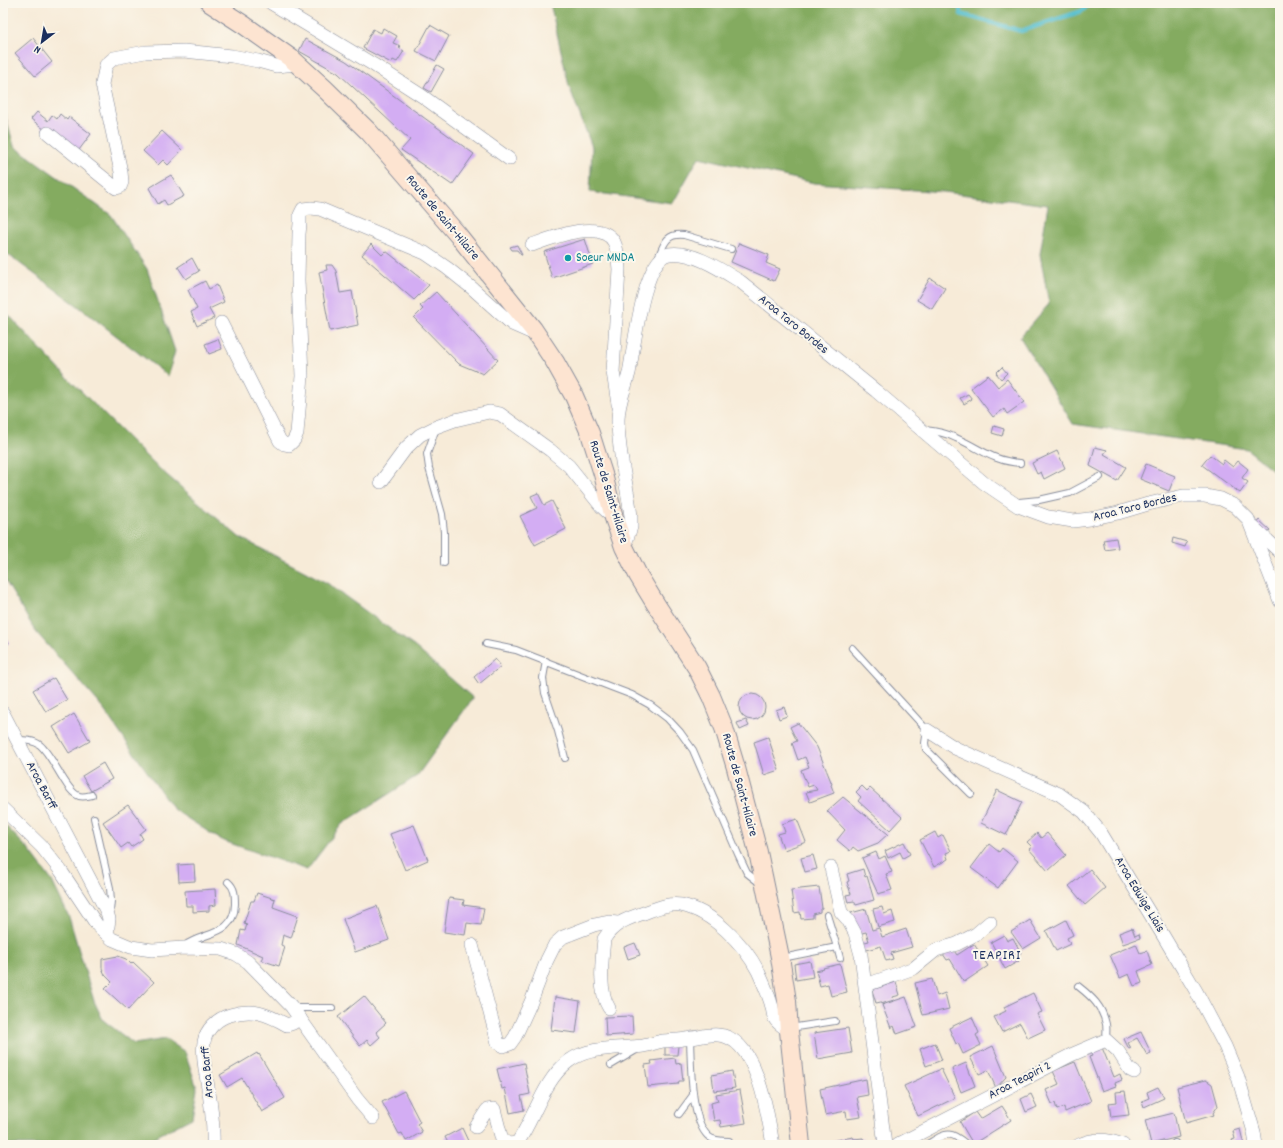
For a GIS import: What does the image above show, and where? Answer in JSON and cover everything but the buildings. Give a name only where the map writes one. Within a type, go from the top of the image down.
[{"type":"main road","name":"Route de Saint-Hilaire","points":[[210,3],[244,25],[297,64],[369,132],[458,235],[537,336],[555,362],[574,396],[588,427],[603,474],[614,518],[624,547],[654,603],[697,668],[711,696],[724,728],[758,852],[780,958],[801,1145]]},
{"type":"street","points":[[271,3],[374,65],[422,96],[509,159]]},
{"type":"street","points":[[48,133],[116,188],[120,187],[122,182],[121,172],[102,84],[106,65],[114,58],[145,52],[184,51],[232,56],[276,66],[297,64]]},
{"type":"street","points":[[221,323],[280,441],[289,445],[294,440],[297,433],[302,376],[298,280],[300,215],[304,209],[320,209],[356,222],[426,253],[472,288],[512,324],[537,336]]},
{"type":"street","points":[[532,245],[552,237],[571,232],[584,231],[606,234],[614,241],[619,269],[613,372],[615,392],[619,408],[619,440],[631,516],[631,527],[624,547]]},
{"type":"street","name":"Aroa Taro Bordes","points":[[654,266],[659,259],[668,254],[682,254],[696,258],[720,269],[741,282],[922,429],[984,483],[1018,506],[1048,517],[1073,521],[1111,515],[1183,496],[1205,496],[1221,499],[1235,506],[1248,519],[1280,601]]},
{"type":"street","points":[[619,408],[629,373],[636,328],[654,266]]},
{"type":"street","points":[[381,482],[406,448],[420,435],[455,420],[489,412],[500,414],[550,450],[569,466],[601,506],[614,518]]},
{"type":"street","name":"Aroa Taro Bordes","points":[[1250,524],[1280,552]]},
{"type":"street","name":"Aroa Barff","points":[[3,713],[69,837],[107,912],[109,919]]},
{"type":"street","name":"Aroa Edwige Liais","points":[[927,730],[955,748],[1059,794],[1084,812],[1100,833],[1161,932],[1196,991],[1225,1046],[1238,1077],[1254,1132],[1256,1145]]},
{"type":"street","points":[[3,809],[41,846],[97,925],[112,939],[132,947],[152,950],[221,949],[236,954],[262,976],[296,1013],[357,1099],[373,1118]]},
{"type":"street","points":[[831,868],[842,912],[855,933],[861,955],[886,1145]]},
{"type":"street","points":[[472,945],[498,1043],[503,1046],[510,1044],[515,1037],[547,960],[555,944],[563,937],[594,924],[609,922],[617,923],[670,905],[681,905],[693,908],[721,926],[735,939],[748,955],[758,971],[766,989],[775,1020],[788,1030]]},
{"type":"street","points":[[107,934],[109,919]]},
{"type":"street","points":[[866,985],[914,968],[936,950],[957,944],[976,934],[990,922]]},
{"type":"street","points":[[609,1008],[605,1001],[603,991],[604,939],[608,932],[617,923]]},
{"type":"street","name":"Aroa Barff","points":[[213,1145],[212,1115],[204,1056],[204,1042],[208,1030],[222,1017],[237,1012],[252,1011],[266,1014],[287,1025],[293,1023],[296,1013]]},
{"type":"street","points":[[476,1127],[487,1110],[494,1109],[502,1140],[509,1144],[517,1143],[523,1135],[558,1071],[569,1061],[581,1055],[597,1050],[642,1046],[664,1041],[718,1035],[730,1038],[739,1045],[756,1073],[763,1091],[773,1145]]},
{"type":"street","points":[[1106,1040],[1114,1046],[1130,1070],[1134,1072]]},
{"type":"street","name":"Aroa Teapiri 2","points":[[897,1145],[1071,1054],[1106,1040]]},
{"type":"street","points":[[1080,1145],[1098,1140],[1109,1140],[1123,1145]]},
{"type":"lane","points":[[654,266],[665,242],[668,238],[677,234],[731,249]]},
{"type":"lane","points":[[436,427],[427,454],[429,468],[442,514],[444,532],[444,563]]},
{"type":"lane","name":"Aroa Taro Bordes","points":[[922,429],[940,432],[957,438],[988,456],[1007,462],[1020,463]]},
{"type":"lane","points":[[1012,502],[1025,502],[1070,493],[1100,477]]},
{"type":"lane","points":[[486,644],[516,650],[632,695],[667,718],[680,732],[693,750],[747,873],[765,887]]},
{"type":"lane","points":[[852,648],[927,730],[925,743],[926,749],[971,794]]},
{"type":"lane","points":[[546,661],[543,678],[545,693],[558,731],[565,758]]},
{"type":"lane","name":"Aroa Barff","points":[[17,740],[40,744],[70,788],[77,795],[85,797],[92,795]]},
{"type":"lane","points":[[94,818],[110,888],[111,901],[109,919]]},
{"type":"lane","points":[[182,949],[192,940],[219,932],[226,927],[232,919],[235,909],[235,897],[233,887],[228,882]]},
{"type":"lane","points":[[827,915],[840,958]]},
{"type":"lane","points":[[780,958],[837,947]]},
{"type":"lane","points":[[1078,986],[1093,998],[1101,1010],[1106,1025],[1106,1040]]},
{"type":"lane","name":"Aroa Barff","points":[[296,1013],[332,1008]]},
{"type":"lane","points":[[788,1030],[835,1021]]},
{"type":"lane","points":[[690,1039],[690,1064],[693,1095],[702,1128],[708,1137],[729,1141]]},
{"type":"lane","points":[[612,1065],[642,1046]]},
{"type":"lane","points":[[679,1114],[693,1095]]},
{"type":"lane","points":[[926,1145],[942,1135],[951,1134],[959,1137],[967,1145]]},
{"type":"green space","points":[[550,3],[1280,3],[1280,476],[1247,449],[1073,424],[1020,337],[1049,304],[1040,254],[1048,205],[944,192],[814,183],[699,157],[673,203],[590,192],[592,147],[569,86]]},
{"type":"green space","points":[[3,107],[14,146],[111,215],[147,269],[175,351],[168,376],[78,306],[3,251]]},
{"type":"green space","points":[[3,309],[62,372],[154,464],[239,537],[327,583],[415,647],[473,698],[417,776],[342,824],[307,870],[221,840],[173,809],[99,703],[36,632],[3,577]]},
{"type":"green space","points":[[3,823],[29,850],[52,881],[69,917],[94,1001],[103,1020],[134,1044],[166,1039],[185,1052],[197,1088],[192,1118],[139,1145],[3,1145]]},
{"type":"waterway","points":[[959,3],[961,14],[1021,31],[1082,11],[1090,3]]},
{"type":"place","name":"Soeur MNDA","points":[[568,258]]},
{"type":"district","name":"TEAPIRI","points":[[997,956]]}]
